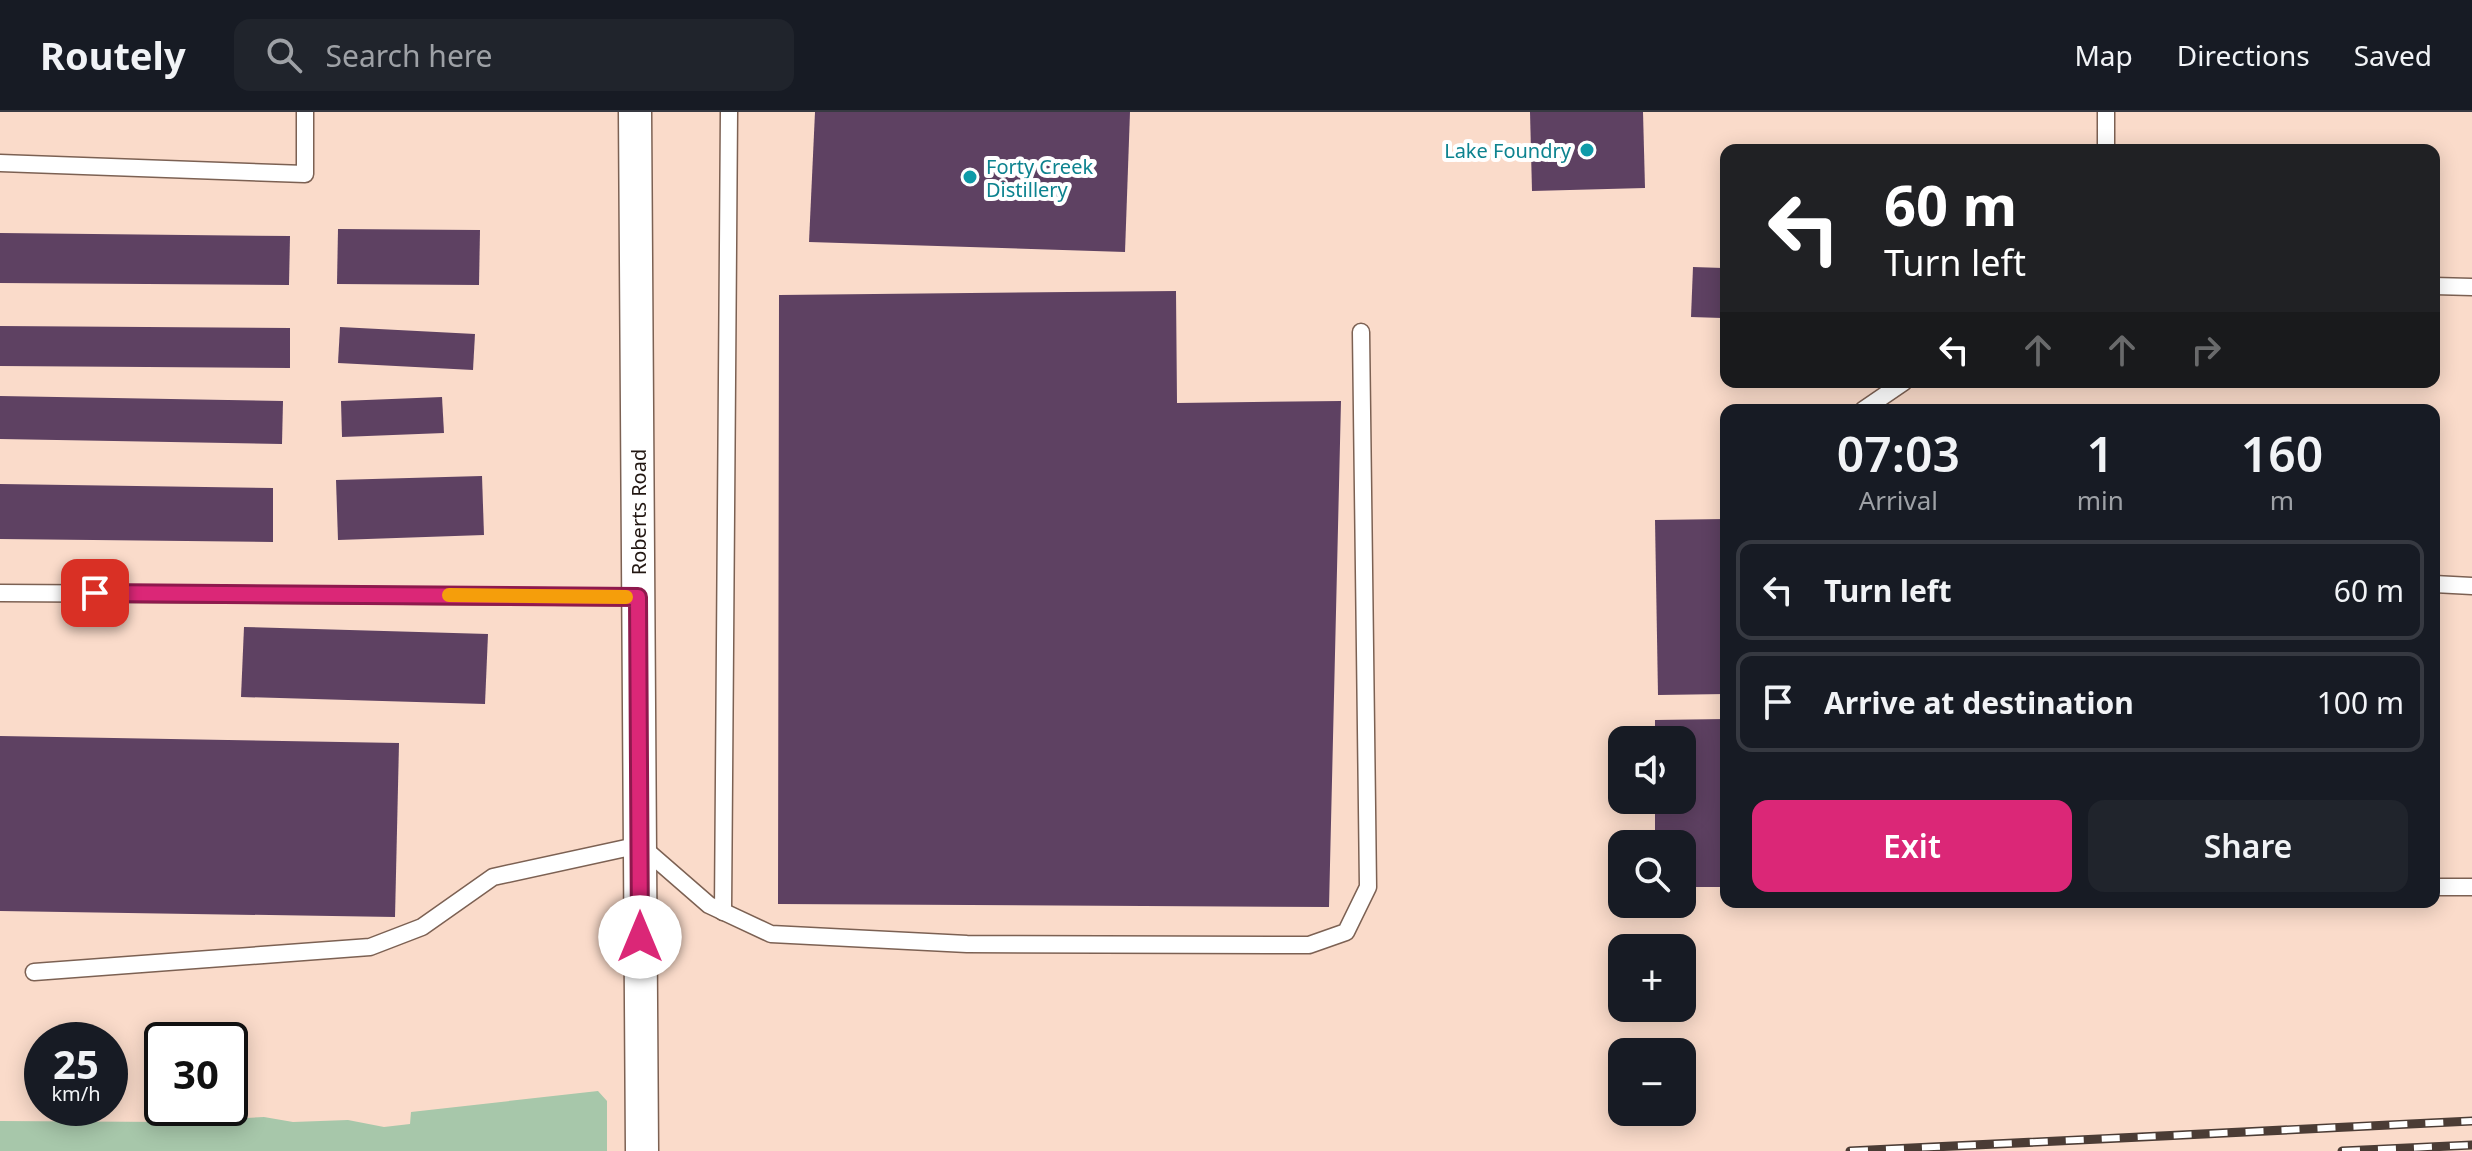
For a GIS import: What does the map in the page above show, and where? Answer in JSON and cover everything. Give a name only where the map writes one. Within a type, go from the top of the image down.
[{"type":"street","name":"Roberts Road","points":[[635,112],[642,1151]]},
{"type":"lane","points":[[0,163],[305,174],[305,112]]},
{"type":"lane","points":[[723,912],[729,112]]},
{"type":"lane","points":[[2106,112],[2106,144]]},
{"type":"lane","points":[[2440,286],[2472,287]]},
{"type":"lane","points":[[34,972],[370,947],[422,927],[493,877],[640,845],[709,905],[771,934],[967,944],[1309,945],[1346,932],[1368,887],[1361,332]]},
{"type":"lane","points":[[1872,404],[1895,388]]},
{"type":"lane","points":[[2440,584],[2472,586]]},
{"type":"lane","points":[[0,593],[638,597]]},
{"type":"lane","points":[[2440,887],[2472,887]]},
{"type":"green space","points":[[598,1091],[607,1101],[607,1151],[0,1151],[0,1121],[24,1121],[24,1126],[128,1126],[128,1122],[144,1122],[144,1126],[248,1126],[248,1118],[264,1117],[293,1122],[348,1120],[384,1127],[410,1124],[411,1112]]},
{"type":"building","name":"Forty Creek Distillery","points":[[815,112],[1130,112],[1125,252],[809,242]]},
{"type":"building","name":"Lake Foundry","points":[[1530,112],[1643,112],[1645,188],[1532,191]]},
{"type":"building","points":[[338,229],[480,230],[479,285],[337,284]]},
{"type":"building","points":[[0,233],[290,236],[289,285],[0,283]]},
{"type":"building","points":[[1693,267],[1720,268],[1720,318],[1691,317]]},
{"type":"building","points":[[1176,291],[1177,403],[1341,401],[1329,907],[778,904],[779,295]]},
{"type":"building","points":[[0,326],[290,328],[290,368],[0,366]]},
{"type":"building","points":[[340,327],[475,334],[473,370],[338,363]]},
{"type":"building","points":[[0,396],[283,401],[282,444],[0,439]]},
{"type":"building","points":[[442,397],[444,433],[342,437],[341,401]]},
{"type":"building","points":[[482,476],[484,535],[338,540],[336,480]]},
{"type":"building","points":[[0,484],[273,488],[273,542],[0,539]]},
{"type":"building","points":[[1720,519],[1720,694],[1658,695],[1655,520]]},
{"type":"building","points":[[244,627],[488,634],[485,704],[241,697]]},
{"type":"building","points":[[1720,719],[1720,887],[1696,887],[1696,830],[1655,830],[1655,814],[1696,814],[1696,726],[1655,726],[1655,720]]},
{"type":"building","points":[[0,736],[399,743],[395,917],[0,911]]},
{"type":"railway","points":[[1850,1151],[2472,1121]]},
{"type":"railway","points":[[2342,1151],[2472,1145]]},
{"type":"slow traffic","points":[[449,595],[626,597]]},
{"type":"place","name":"Lake Foundry","points":[[1587,150]]},
{"type":"place","name":"Forty Creek Distillery","points":[[970,177]]},
{"type":"route","points":[[95,593],[638,597],[640,937]]}]
